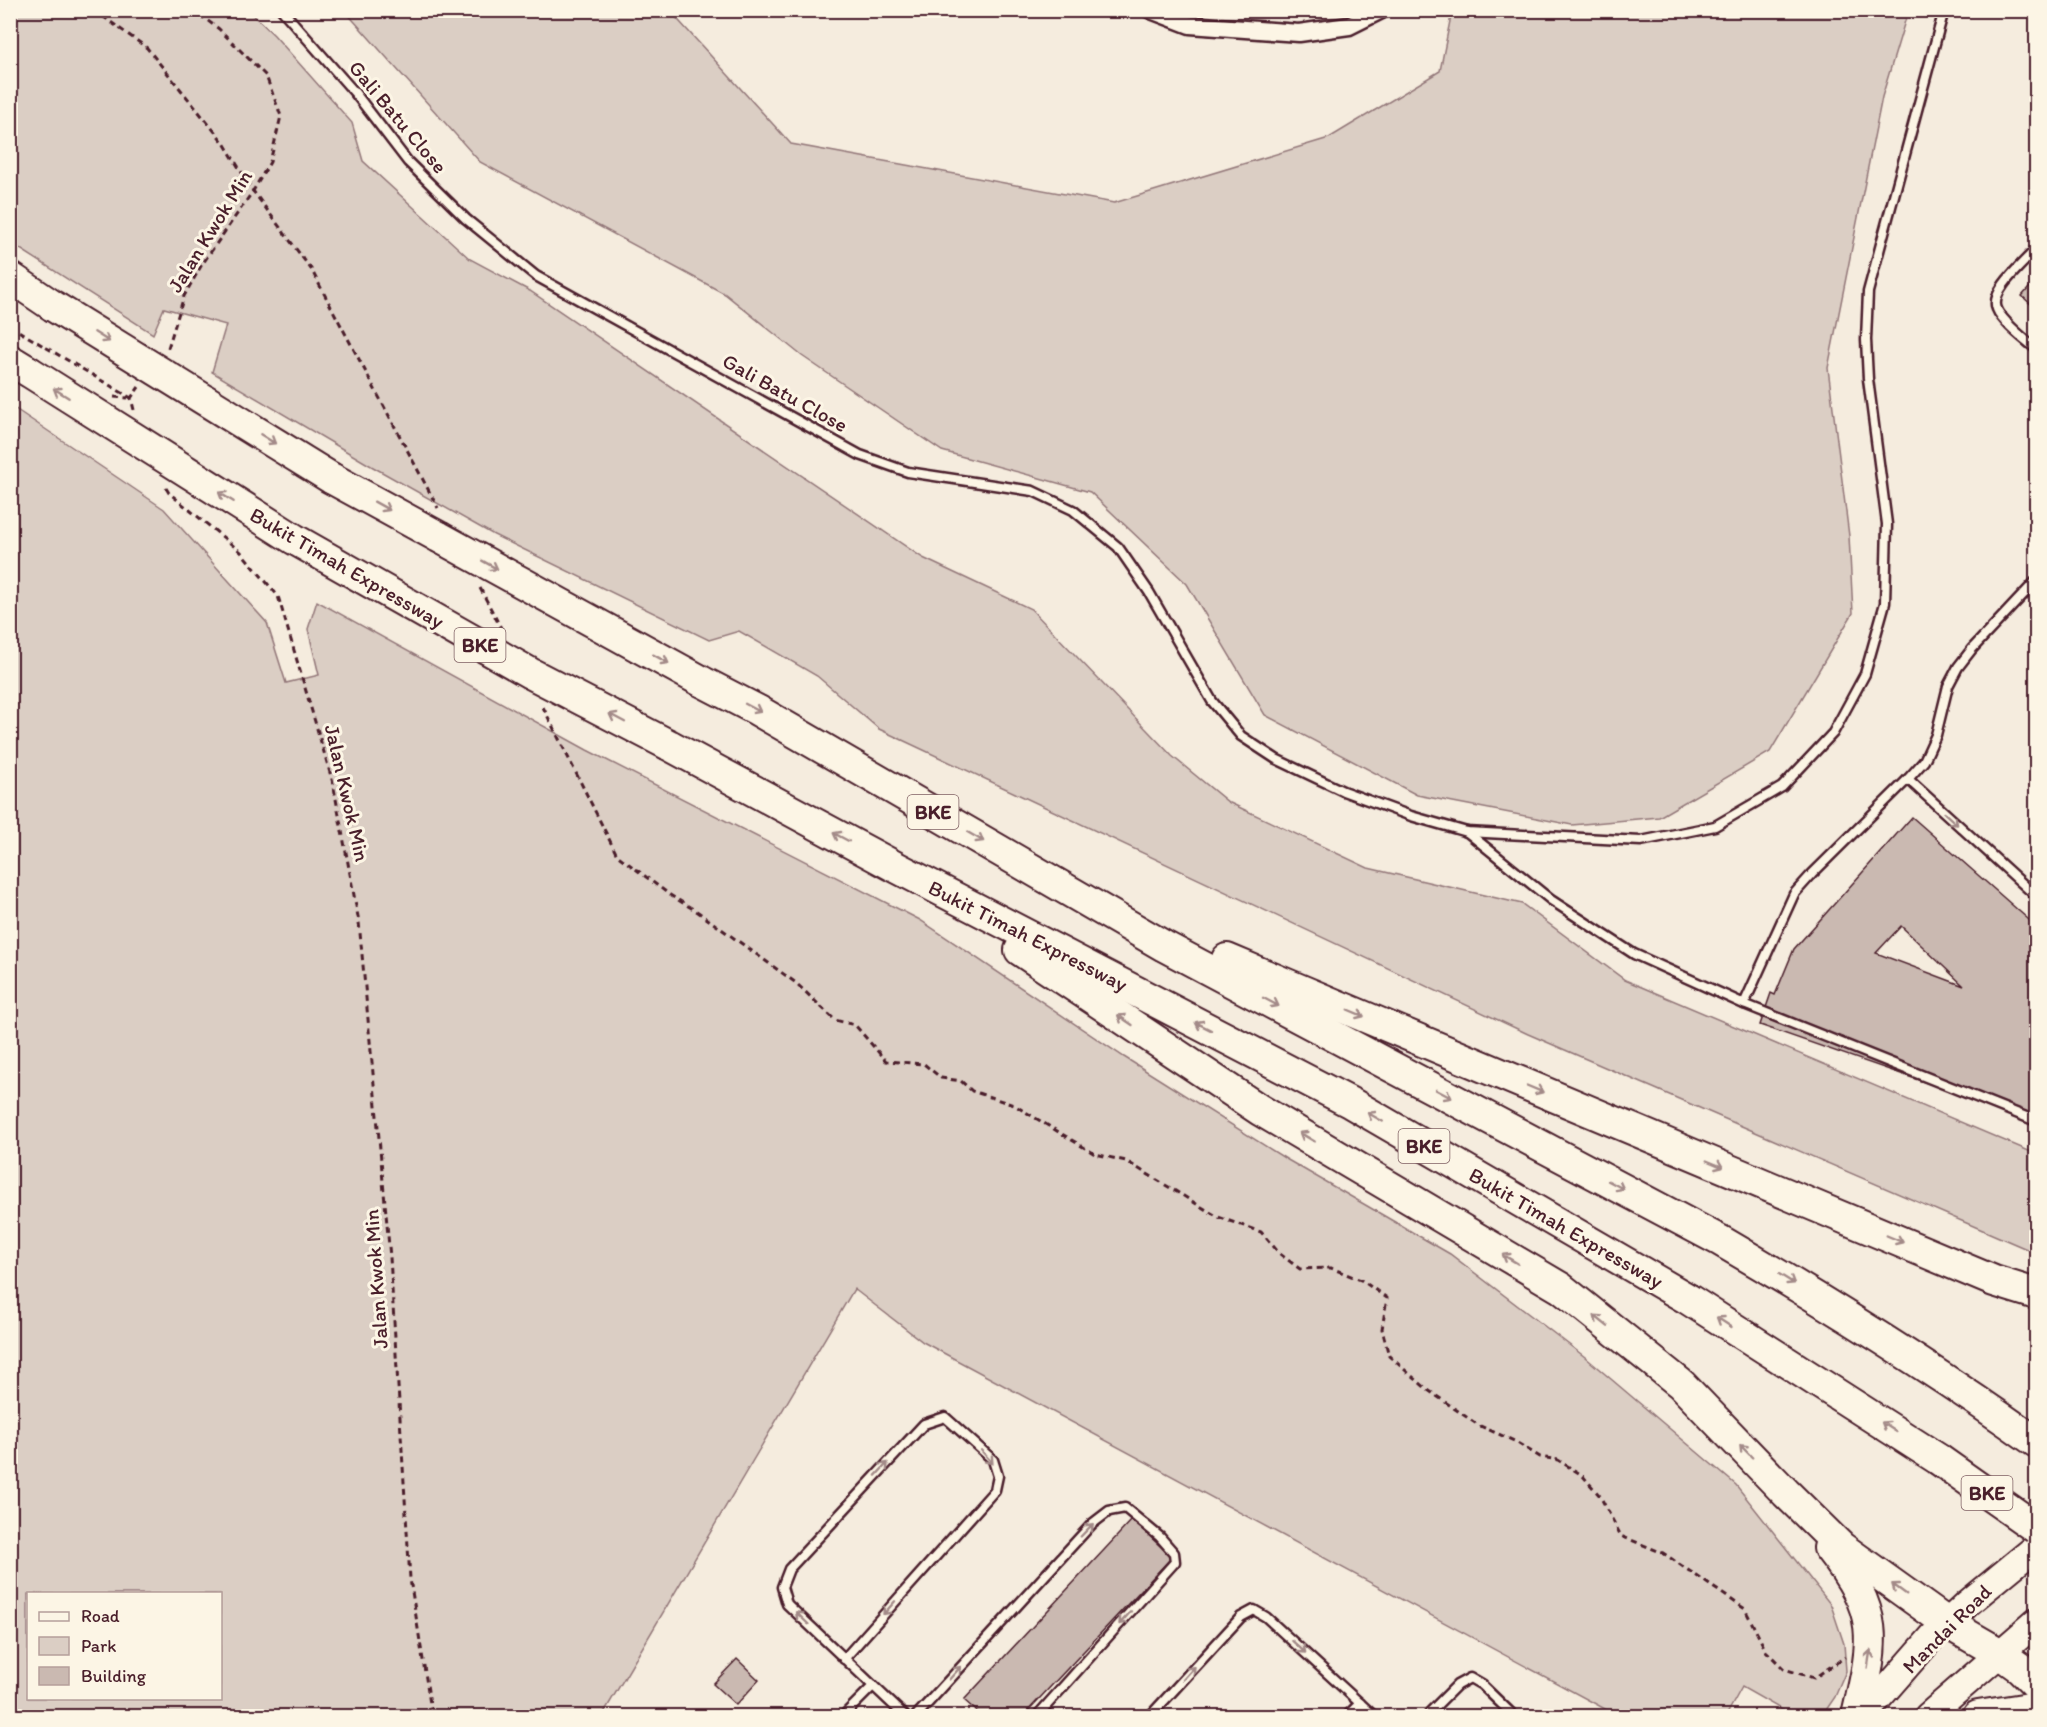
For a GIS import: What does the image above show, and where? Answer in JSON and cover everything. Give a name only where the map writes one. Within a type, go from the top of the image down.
[{"type":"highway","name":"BKE","points":[[10,278],[331,478],[757,711],[1164,946],[1721,1241],[1785,1278],[1990,1409],[2037,1443]]},
{"type":"highway","name":"Bukit Timah Expressway","points":[[10,360],[294,539],[530,673],[892,865],[1351,1103],[1688,1299],[1938,1459],[2037,1528]]},
{"type":"highway","points":[[892,865],[1260,1110],[1561,1288],[1681,1384],[1786,1494],[1841,1546],[1947,1623],[1999,1653],[2037,1684]]},
{"type":"highway","points":[[1164,946],[1184,944],[1202,949],[1983,1276],[2037,1294]]},
{"type":"highway","points":[[1786,1494],[1848,1573],[1861,1597],[1870,1624],[1870,1651],[1857,1716]]},
{"type":"highway","points":[[1978,1716],[2037,1707]]},
{"type":"main road","name":"Mandai Road","points":[[1863,1716],[1932,1637],[1968,1603],[2037,1546]]},
{"type":"main road","points":[[1928,1716],[2037,1622]]},
{"type":"street","points":[[1151,10],[1190,25],[1299,33],[1349,26],[1381,10]]},
{"type":"lane","name":"Gali Batu Close","points":[[282,10],[355,93],[408,162],[466,219],[536,276],[860,454],[908,472],[1033,491],[1073,510],[1118,547],[1149,592],[1212,701],[1241,736],[1276,759],[1344,791],[1411,816],[1467,832]]},
{"type":"lane","points":[[1467,832],[1641,841],[1715,826],[1782,787],[1833,733],[1865,674],[1886,603],[1887,524],[1868,379],[1866,340],[1868,292],[1944,10]]},
{"type":"lane","points":[[2037,249],[2001,288],[1996,297],[1996,306],[2002,316],[2037,349]]},
{"type":"lane","points":[[1744,1004],[1794,894],[1908,779],[1931,749],[1948,686],[1959,667],[1972,649],[2037,581]]},
{"type":"lane","points":[[1908,779],[2037,896]]},
{"type":"lane","points":[[1467,832],[1551,900],[1634,954],[1744,1004],[2037,1121]]},
{"type":"lane","points":[[844,1659],[995,1490],[998,1476],[993,1460],[945,1417],[924,1424],[789,1569],[782,1587],[787,1604],[844,1659],[905,1716]]},
{"type":"lane","points":[[916,1716],[1092,1524],[1109,1511],[1125,1508],[1167,1545],[1174,1553],[1175,1562],[1037,1716]]},
{"type":"lane","points":[[1150,1716],[1241,1617],[1254,1610],[1266,1617],[1374,1716]]},
{"type":"lane","points":[[1430,1712],[1456,1684],[1470,1678],[1482,1685],[1514,1716]]},
{"type":"lane","points":[[843,1716],[873,1686]]},
{"type":"lane","points":[[1347,1716],[1359,1703]]},
{"type":"path","points":[[94,10],[147,48],[224,143],[253,192],[311,269],[440,511]]},
{"type":"path","name":"Jalan Kwok Min","points":[[167,352],[184,296],[201,266],[253,192],[270,162],[281,116],[267,76],[219,29],[193,10]]},
{"type":"path","points":[[10,326],[131,398],[137,419]]},
{"type":"path","points":[[131,398],[145,379]]},
{"type":"path","name":"Jalan Kwok Min","points":[[164,485],[169,493],[241,552],[278,596],[333,783],[359,922],[390,1257],[410,1580],[432,1716]]},
{"type":"path","points":[[478,585],[506,638]]},
{"type":"path","points":[[540,701],[617,855],[796,983],[835,1020],[855,1025],[886,1061],[924,1064],[941,1078],[961,1081],[972,1091],[1014,1106],[1095,1154],[1126,1161],[1218,1217],[1260,1232],[1280,1254],[1300,1269],[1331,1268],[1361,1280],[1387,1298],[1382,1329],[1389,1356],[1428,1390],[1478,1425],[1540,1456],[1558,1460],[1582,1475],[1600,1496],[1621,1536],[1663,1553],[1745,1609],[1766,1651],[1784,1669],[1815,1678],[1854,1651]]},
{"type":"green space","points":[[10,11],[249,11],[274,35],[352,123],[363,161],[470,259],[530,291],[923,558],[1031,609],[1172,756],[1228,802],[1368,868],[1522,904],[1625,980],[2036,1154],[2036,1253],[1528,1034],[879,729],[817,676],[739,631],[709,640],[494,535],[212,372],[226,325],[164,308],[153,334],[11,243]]},
{"type":"green space","points":[[345,11],[670,11],[791,144],[1114,203],[1329,138],[1440,71],[1452,11],[1908,11],[1882,97],[1828,368],[1849,536],[1853,613],[1770,752],[1659,817],[1572,825],[1417,795],[1265,715],[1187,584],[1090,492],[942,451],[802,356],[725,294],[480,162]]},
{"type":"green space","points":[[11,406],[164,509],[267,623],[286,683],[319,675],[308,629],[317,601],[587,750],[920,920],[1124,1057],[1286,1159],[1450,1254],[1585,1357],[1736,1485],[1831,1605],[1844,1644],[1846,1671],[1835,1697],[1822,1716],[1793,1716],[1742,1687],[1726,1716],[1618,1716],[923,1342],[854,1289],[602,1716],[11,1716]]},
{"type":"building","points":[[2036,280],[2036,309],[2022,296]]},
{"type":"building","points":[[1912,817],[2036,926],[2036,1121],[1760,1025],[1771,993],[1775,995],[1794,949]],"holes":[[[1901,926],[1964,986],[1876,953]]]},
{"type":"building","points":[[1132,1520],[1172,1557],[1023,1716],[982,1716],[964,1700]]},
{"type":"building","points":[[737,1659],[759,1680],[736,1705],[713,1684]]}]
